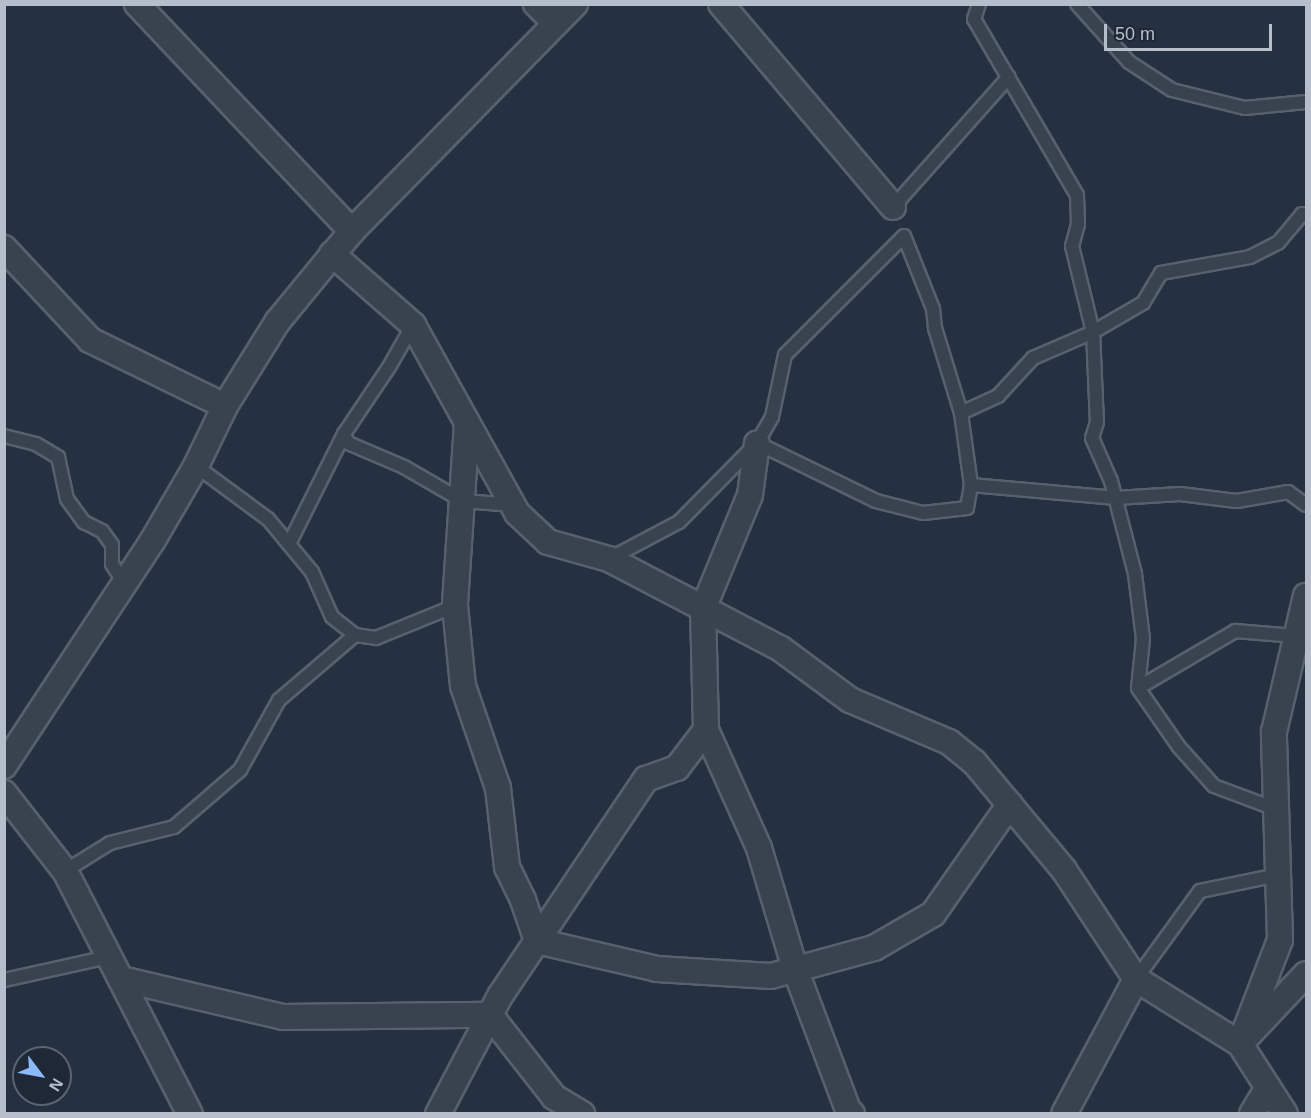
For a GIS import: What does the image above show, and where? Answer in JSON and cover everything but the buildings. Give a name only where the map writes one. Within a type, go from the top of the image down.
[{"type":"street","points":[[137,4],[352,231]]},
{"type":"street","points":[[536,4],[555,23]]},
{"type":"street","points":[[4,766],[124,583],[196,466],[225,406],[278,321],[352,231],[575,4]]},
{"type":"street","points":[[721,4],[893,207]]},
{"type":"street","points":[[4,248],[90,339],[225,406]]},
{"type":"street","points":[[332,254],[412,324],[513,505],[548,542],[609,559],[780,650],[850,700],[949,742],[974,762],[1064,870],[1136,979],[1240,1044],[1285,1113]]},
{"type":"street","points":[[467,423],[455,606],[463,686],[498,788],[507,867],[523,900],[537,941]]},
{"type":"street","points":[[757,443],[750,495],[703,609],[706,730],[759,848],[795,969],[848,1110],[852,1113]]},
{"type":"street","points":[[1240,1044],[1280,939],[1274,732],[1306,596]]},
{"type":"street","points":[[438,1113],[490,1015],[646,779],[676,768],[706,730]]},
{"type":"street","points":[[4,793],[65,871],[190,1113]]},
{"type":"street","points":[[537,941],[657,969],[771,976],[874,948],[933,914],[1010,804]]},
{"type":"street","points":[[1240,1044],[1306,974]]},
{"type":"street","points":[[121,979],[283,1017],[490,1015]]},
{"type":"street","points":[[1064,1113],[1136,979]]},
{"type":"street","points":[[490,1015],[560,1105],[582,1113]]},
{"type":"street","points":[[1252,1113],[1268,1088]]},
{"type":"lane","points":[[979,4],[974,19],[1077,195],[1078,224],[1072,246],[1093,332],[1097,422],[1092,438],[1111,481],[1135,574],[1143,639],[1138,688],[1179,747],[1214,786],[1276,809]]},
{"type":"lane","points":[[1077,4],[1129,62],[1172,90],[1245,108],[1306,102]]},
{"type":"lane","points":[[893,207],[1009,77]]},
{"type":"lane","points":[[961,413],[998,396],[1033,358],[1093,332],[1143,303],[1161,273],[1250,257],[1278,243],[1302,214],[1306,215]]},
{"type":"lane","points":[[609,559],[679,522],[757,443],[772,417],[784,355],[904,236],[933,309],[935,328],[961,413],[971,485],[967,508],[923,513],[876,501],[757,443]]},
{"type":"lane","points":[[289,544],[344,434],[389,367],[412,324]]},
{"type":"lane","points":[[344,434],[348,443],[404,467],[463,501],[513,505]]},
{"type":"lane","points":[[4,436],[36,444],[58,457],[67,499],[84,522],[102,531],[112,545],[112,564],[124,583]]},
{"type":"lane","points":[[196,466],[268,519],[312,572],[332,616],[355,635],[376,638],[455,606]]},
{"type":"lane","points":[[971,485],[1116,498],[1180,494],[1237,501],[1288,492],[1306,505]]},
{"type":"lane","points":[[1138,688],[1234,631],[1296,636]]},
{"type":"lane","points":[[65,871],[110,843],[174,827],[240,770],[279,700],[355,635]]},
{"type":"lane","points":[[1136,979],[1200,891],[1278,875]]},
{"type":"lane","points":[[4,980],[109,957]]}]
